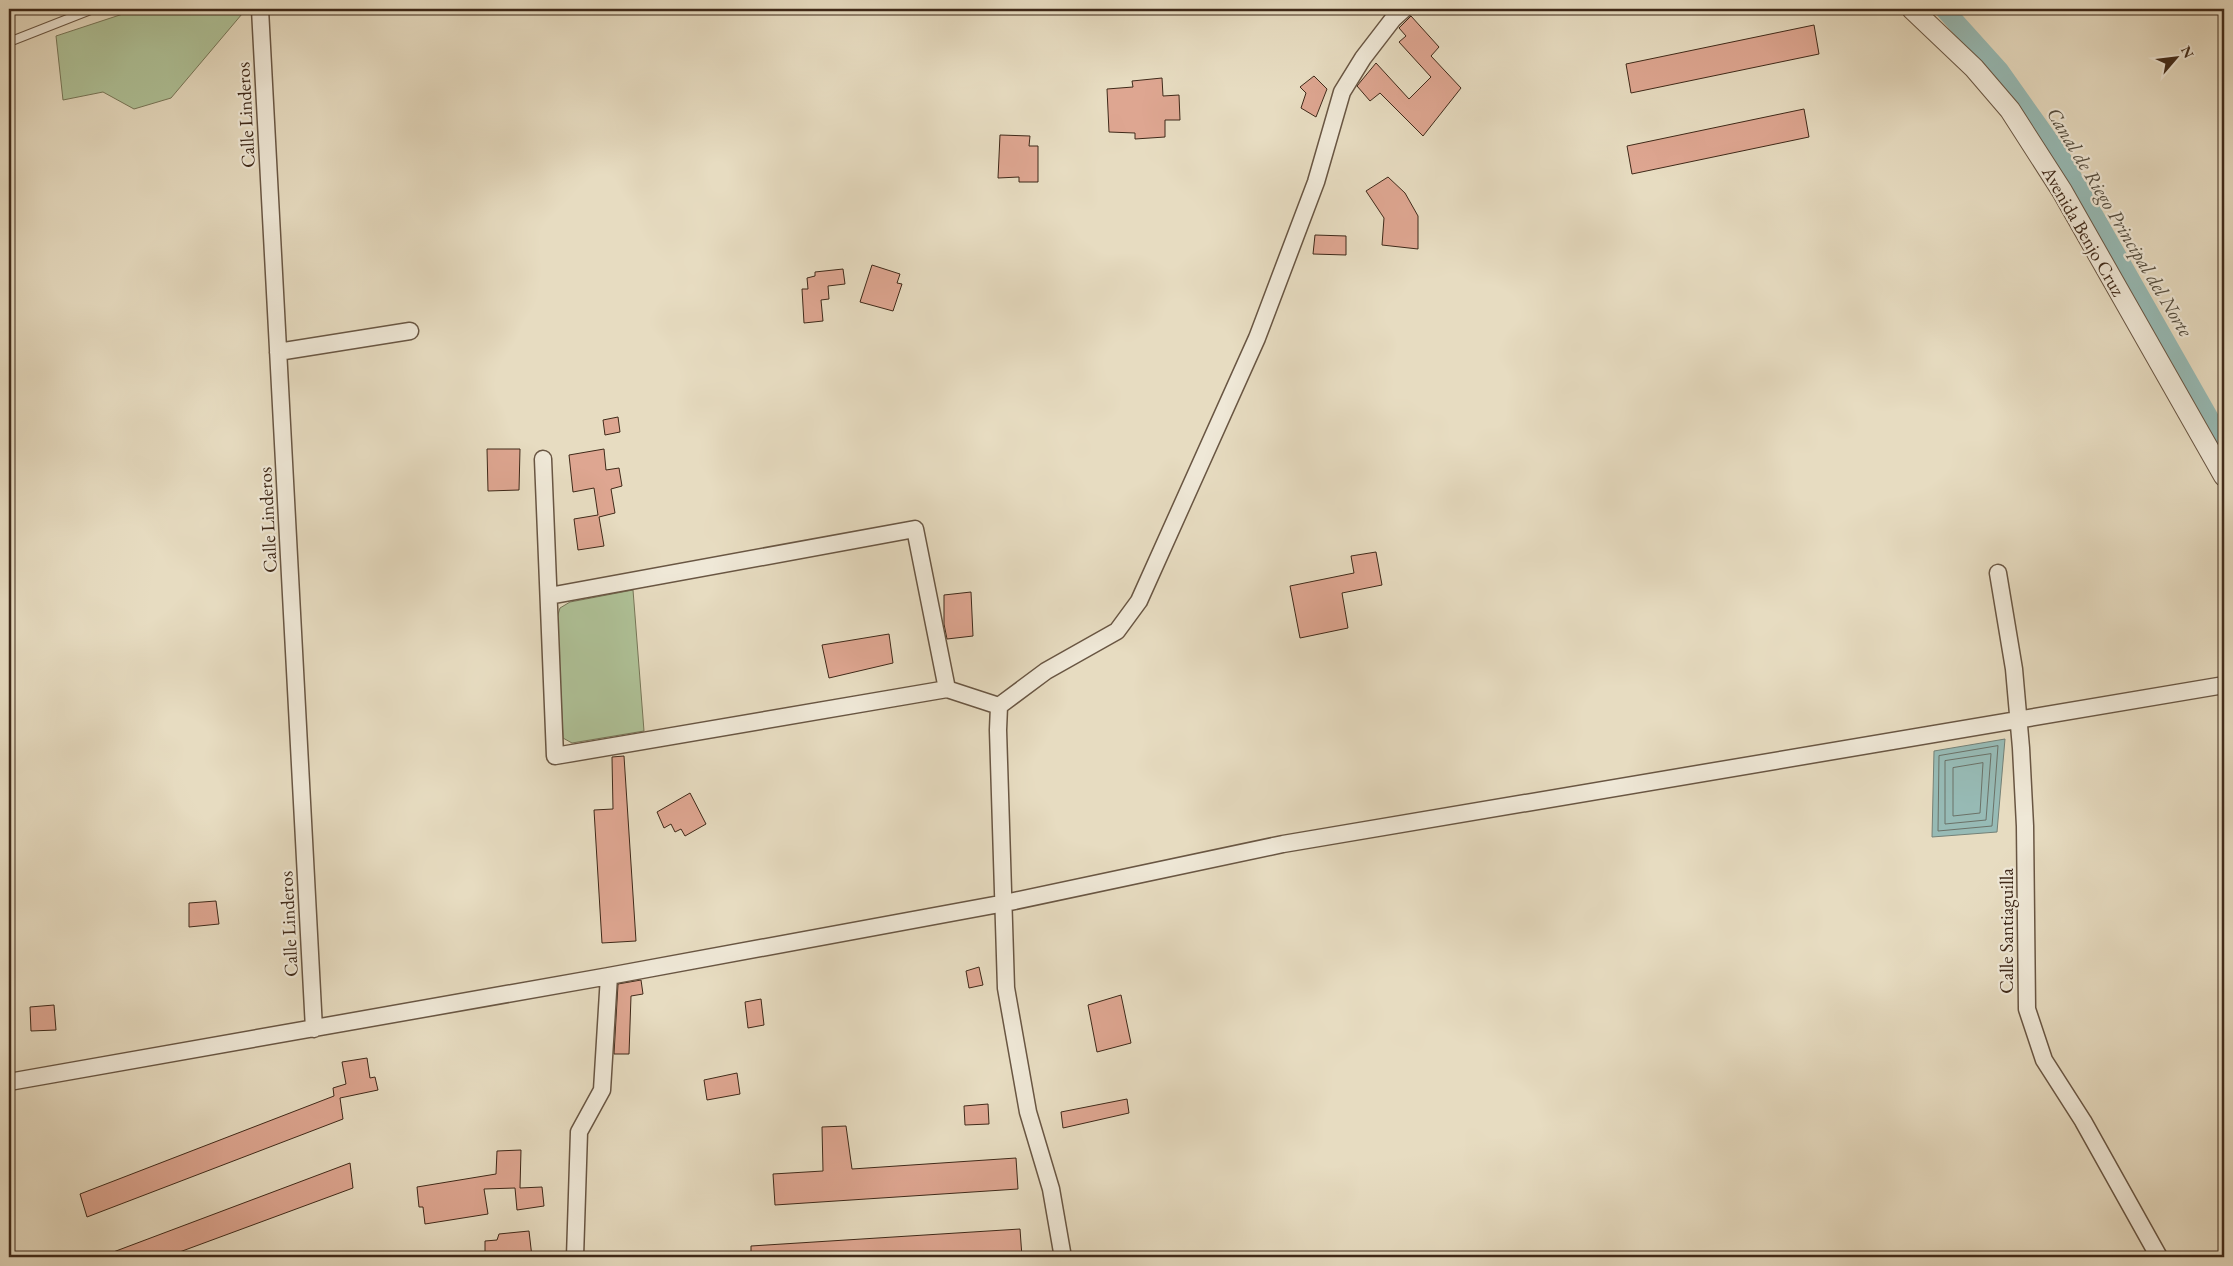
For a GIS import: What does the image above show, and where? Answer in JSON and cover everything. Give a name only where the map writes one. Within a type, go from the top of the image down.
[{"type":"street","name":"Calle Linderos","points":[[260,9],[314,1029]]},
{"type":"street","points":[[999,706],[1046,671],[1117,632],[1139,601],[1257,338],[1316,182],[1342,92],[1392,19],[1404,9]]},
{"type":"street","name":"Avenida Benjo Cruz","points":[[1912,9],[1974,68],[2010,110],[2062,191],[2224,476]]},
{"type":"street","points":[[278,352],[410,331]]},
{"type":"street","points":[[544,459],[555,756],[947,690],[999,706]]},
{"type":"street","points":[[548,596],[914,529],[947,690]]},
{"type":"street","name":"Calle Santiaguilla","points":[[1998,572],[2014,669],[2018,719],[2025,826],[2027,1009],[2044,1060],[2083,1121],[2159,1257]]},
{"type":"street","points":[[9,1082],[314,1029],[1005,903],[1283,844],[2224,684]]},
{"type":"street","points":[[999,706],[998,740],[1005,903],[1006,988],[1028,1112],[1050,1189],[1062,1252],[1061,1257]]},
{"type":"street","points":[[575,1257],[578,1132],[602,1090],[608,976]]},
{"type":"lane","points":[[9,42],[93,9]]},
{"type":"green space","points":[[138,9],[242,9],[242,14],[171,98],[134,109],[103,92],[63,100],[56,36]]},
{"type":"green space","points":[[633,590],[644,731],[572,743],[563,738],[557,618],[560,608],[570,602]]},
{"type":"water","points":[[2005,739],[1997,832],[1932,837],[1934,751]]},
{"type":"building","points":[[1411,16],[1439,47],[1431,56],[1461,88],[1423,136],[1380,93],[1370,101],[1357,86],[1376,63],[1409,99],[1431,77],[1399,42],[1406,36],[1399,28]]},
{"type":"building","points":[[1814,25],[1819,54],[1631,93],[1626,64]]},
{"type":"building","points":[[1314,76],[1327,89],[1316,117],[1301,108],[1306,93],[1300,87]]},
{"type":"building","points":[[1162,78],[1163,96],[1179,95],[1180,120],[1165,120],[1165,137],[1135,139],[1135,133],[1109,132],[1107,89],[1133,87],[1132,81]]},
{"type":"building","points":[[1804,109],[1809,137],[1632,174],[1627,146]]},
{"type":"building","points":[[1000,135],[1030,136],[1029,146],[1038,146],[1038,182],[1019,182],[1019,177],[998,178]]},
{"type":"building","points":[[1388,177],[1405,193],[1418,216],[1418,249],[1382,245],[1384,218],[1366,191]]},
{"type":"building","points":[[1315,235],[1346,236],[1346,255],[1313,254]]},
{"type":"building","points":[[872,265],[900,274],[897,283],[902,284],[893,311],[860,302]]},
{"type":"building","points":[[843,269],[845,284],[828,286],[829,299],[821,300],[823,321],[804,323],[802,289],[808,289],[807,278],[815,276],[815,272]]},
{"type":"building","points":[[618,417],[620,432],[605,435],[603,420]]},
{"type":"building","points":[[487,449],[520,449],[519,490],[488,491]]},
{"type":"building","points":[[604,449],[606,470],[619,468],[622,486],[611,489],[615,513],[599,517],[604,546],[578,550],[574,519],[598,515],[594,488],[573,492],[569,455]]},
{"type":"building","points":[[1376,552],[1382,585],[1342,593],[1348,628],[1300,638],[1290,586],[1354,573],[1351,556]]},
{"type":"building","points":[[971,592],[973,636],[947,639],[944,624],[944,595]]},
{"type":"building","points":[[889,634],[893,663],[829,678],[822,645]]},
{"type":"building","points":[[624,756],[636,941],[602,943],[594,810],[613,809],[612,757]]},
{"type":"building","points":[[690,793],[706,824],[685,836],[681,829],[675,832],[671,824],[664,828],[657,812]]},
{"type":"building","points":[[216,901],[219,924],[189,927],[189,903]]},
{"type":"building","points":[[979,967],[983,985],[969,988],[966,971]]},
{"type":"building","points":[[641,980],[643,994],[631,996],[629,1054],[614,1054],[618,984]]},
{"type":"building","points":[[1121,995],[1131,1043],[1097,1052],[1088,1005]]},
{"type":"building","points":[[761,999],[764,1025],[748,1028],[745,1002]]},
{"type":"building","points":[[54,1005],[56,1030],[31,1031],[30,1007]]},
{"type":"building","points":[[367,1058],[370,1078],[375,1077],[378,1090],[340,1098],[343,1119],[87,1217],[80,1194],[334,1096],[333,1088],[346,1084],[342,1062]]},
{"type":"building","points":[[737,1073],[740,1094],[707,1100],[704,1080]]},
{"type":"building","points":[[1127,1099],[1129,1113],[1063,1128],[1061,1112]]},
{"type":"building","points":[[988,1104],[989,1124],[965,1125],[964,1106]]},
{"type":"building","points":[[846,1126],[852,1169],[1016,1158],[1018,1189],[775,1205],[773,1174],[823,1171],[822,1127]]},
{"type":"building","points":[[521,1150],[520,1188],[542,1187],[544,1206],[517,1210],[515,1188],[484,1189],[488,1214],[425,1224],[423,1207],[419,1207],[417,1187],[496,1174],[497,1151]]},
{"type":"building","points":[[350,1163],[353,1188],[166,1257],[100,1257]]},
{"type":"building","points":[[1020,1229],[1022,1257],[751,1257],[751,1246]]},
{"type":"building","points":[[529,1231],[532,1257],[485,1257],[485,1241],[497,1240],[499,1234]]},
{"type":"waterway","name":"Canal de Riego Principal del Norte","points":[[1944,9],[1999,70],[2062,159],[2224,444]]}]
